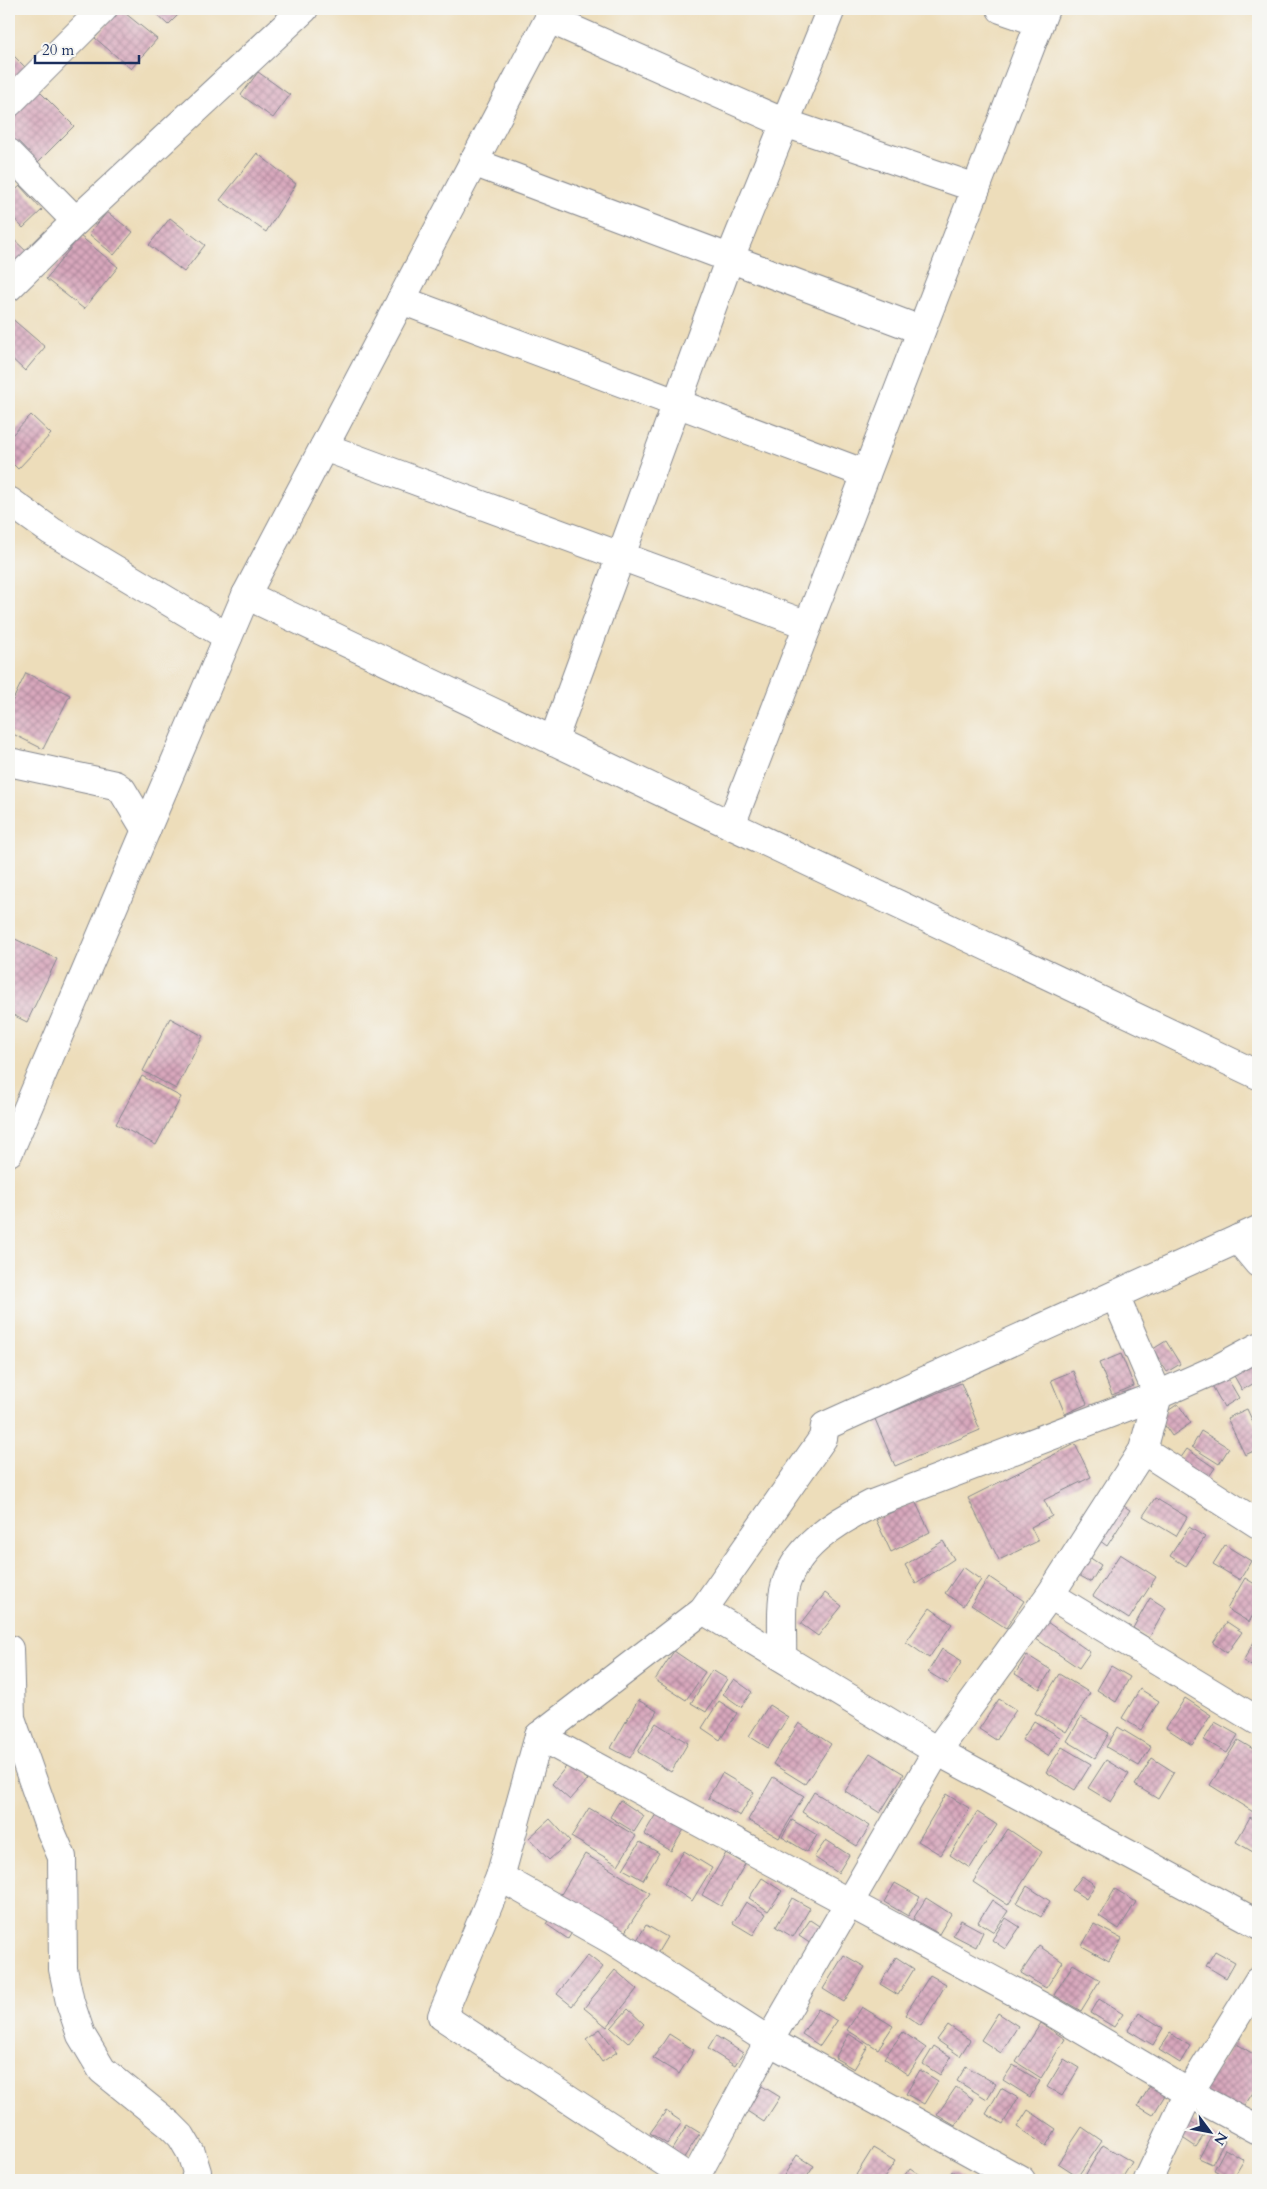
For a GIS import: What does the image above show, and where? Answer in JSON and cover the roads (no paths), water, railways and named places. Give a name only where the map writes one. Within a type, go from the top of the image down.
[{"type":"street","points":[[9,103],[103,9]]},
{"type":"street","points":[[9,287],[76,221],[304,9]]},
{"type":"street","points":[[554,742],[730,258],[831,9]]},
{"type":"street","points":[[731,825],[1042,15],[1001,9]]},
{"type":"street","points":[[9,1152],[246,595],[551,14],[785,123],[976,188]]},
{"type":"street","points":[[9,153],[76,221]]},
{"type":"street","points":[[473,162],[921,330]]},
{"type":"street","points":[[401,300],[866,474]]},
{"type":"street","points":[[324,447],[808,625]]},
{"type":"street","points":[[11,506],[228,637]]},
{"type":"street","points":[[246,595],[1258,1075]]},
{"type":"street","points":[[9,762],[115,784],[122,790],[146,830]]},
{"type":"street","points":[[1115,1294],[1158,1395],[1143,1450],[1050,1596],[937,1751],[769,2041],[693,2180],[442,2016],[500,1877],[539,1736],[704,1610],[823,1438],[825,1426],[1115,1294],[1248,1234],[1258,1262]]},
{"type":"street","points":[[782,1657],[783,1592],[787,1580],[804,1553],[840,1520],[872,1504],[1158,1395],[1219,1368],[1258,1347]]},
{"type":"street","points":[[1143,1450],[1258,1524]]},
{"type":"street","points":[[1050,1596],[1258,1721]]},
{"type":"street","points":[[704,1610],[937,1751],[1258,1924]]},
{"type":"street","points":[[9,1649],[11,1718],[49,1828],[62,1857],[63,1968],[70,2002],[81,2035],[102,2070],[170,2124],[181,2136],[191,2153],[197,2172],[195,2180]]},
{"type":"street","points":[[539,1736],[1052,2012],[1189,2093],[1258,2130]]},
{"type":"street","points":[[500,1877],[612,1940],[769,2041],[1021,2180]]},
{"type":"street","points":[[1148,2180],[1189,2093],[1258,1981]]}]
